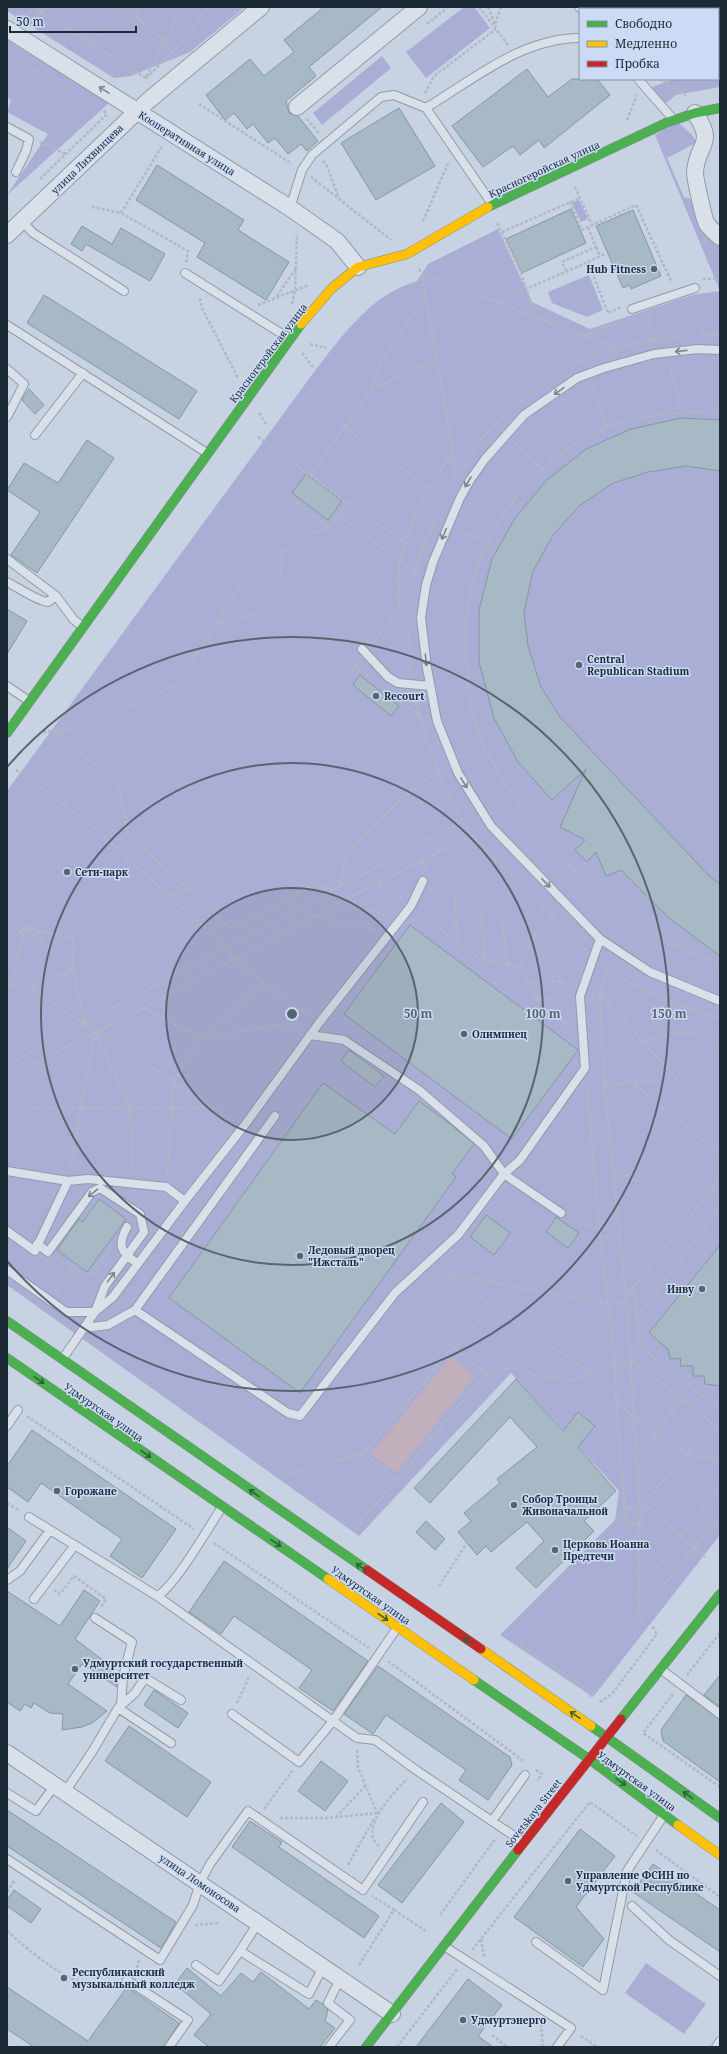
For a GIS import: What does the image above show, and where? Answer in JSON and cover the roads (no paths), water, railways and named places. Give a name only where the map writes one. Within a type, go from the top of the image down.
[{"type":"main road","name":"Красногеройская улица","points":[[7,733],[290,339],[332,288],[358,267],[407,254],[493,204],[674,120],[695,113],[720,108]]},
{"type":"main road","name":"Удмуртская улица","points":[[7,1321],[212,1468],[607,1737],[720,1818]]},
{"type":"main road","name":"Удмуртская улица","points":[[7,1358],[200,1486],[222,1506],[589,1759],[720,1855]]},
{"type":"main road","name":"Sovetskaya Street","points":[[366,2047],[443,1945],[720,1594]]},
{"type":"street","name":"улица Лихвинцева","points":[[7,235],[137,111],[185,69],[261,7]]},
{"type":"street","points":[[297,107],[419,7]]},
{"type":"street","name":"Кооперативная улица","points":[[7,30],[290,208],[337,241],[358,267]]},
{"type":"street","points":[[695,113],[705,129],[705,143],[699,157],[695,173],[706,223],[720,237]]},
{"type":"street","name":"улица Ломоносова","points":[[7,1753],[392,2014]]},
{"type":"lane","points":[[672,7],[679,7]]},
{"type":"lane","points":[[423,107],[514,54],[546,42],[564,38],[579,38]]},
{"type":"lane","points":[[640,80],[674,120]]},
{"type":"lane","points":[[290,208],[302,170],[312,155],[381,97],[394,95],[423,107],[493,204]]},
{"type":"lane","points":[[7,127],[29,140],[26,151],[16,172]]},
{"type":"lane","points":[[22,221],[33,233],[124,291]]},
{"type":"lane","points":[[185,273],[197,282],[290,339]]},
{"type":"lane","points":[[633,314],[695,288]]},
{"type":"lane","points":[[7,325],[208,453]]},
{"type":"lane","points":[[720,350],[698,349],[654,354],[604,368],[577,378],[524,415],[485,459],[470,480],[460,498],[440,544],[426,586],[421,618],[430,686],[437,721],[458,773],[491,826],[600,939],[650,972],[720,1001]]},
{"type":"lane","points":[[7,369],[24,384],[7,417]]},
{"type":"lane","points":[[35,435],[83,373]]},
{"type":"lane","points":[[7,559],[56,596],[74,620],[83,627]]},
{"type":"lane","points":[[7,582],[27,592],[40,602],[48,602],[56,596]]},
{"type":"lane","points":[[362,649],[388,677],[398,683],[430,686]]},
{"type":"lane","points":[[7,686],[30,701]]},
{"type":"lane","points":[[7,1270],[66,1312],[95,1312],[113,1297],[185,1201],[244,1126],[319,1023],[411,906],[424,881]]},
{"type":"lane","points":[[135,1310],[288,1413],[300,1416],[395,1293],[458,1235],[504,1174],[520,1160],[585,1068],[580,996],[600,939]]},
{"type":"lane","points":[[310,1035],[344,1040],[419,1090],[484,1146],[504,1174],[561,1213]]},
{"type":"lane","points":[[84,1328],[108,1325],[135,1310],[275,1116]]},
{"type":"lane","points":[[7,1171],[68,1181],[88,1179],[166,1188],[185,1201]]},
{"type":"lane","points":[[7,1231],[35,1251],[68,1181]]},
{"type":"lane","points":[[37,1244],[48,1252],[92,1192],[100,1188],[140,1214],[144,1232],[105,1286],[95,1312],[62,1359]]},
{"type":"lane","points":[[127,1227],[121,1240],[122,1249],[126,1256],[138,1264]]},
{"type":"lane","points":[[7,1426],[18,1410]]},
{"type":"lane","points":[[157,1596],[163,1593],[167,1588],[222,1506]]},
{"type":"lane","points":[[29,1517],[157,1596],[357,1738],[375,1740],[416,1770],[524,1843]]},
{"type":"lane","points":[[7,1580],[20,1571],[50,1530]]},
{"type":"lane","points":[[34,1600],[75,1545]]},
{"type":"lane","points":[[95,1618],[132,1642],[124,1677],[120,1706]]},
{"type":"lane","points":[[232,1714],[299,1762],[333,1721],[397,1627]]},
{"type":"lane","points":[[661,1670],[720,1714]]},
{"type":"lane","points":[[7,1793],[36,1811],[60,1788],[92,1752],[120,1706],[135,1693],[145,1678],[181,1700]]},
{"type":"lane","points":[[120,1706],[171,1743]]},
{"type":"lane","points":[[492,1821],[525,1775]]},
{"type":"lane","points":[[7,1859],[160,1960],[193,1905],[200,1883],[210,1864],[248,1811],[363,1890],[423,1802]]},
{"type":"lane","points":[[536,1942],[603,1990],[627,1871],[665,1815]]},
{"type":"lane","points":[[632,1906],[669,1940],[720,1976]]},
{"type":"lane","points":[[196,1965],[219,1981],[258,1923]]},
{"type":"lane","points":[[443,1945],[571,2028],[557,2047]]},
{"type":"lane","points":[[240,1951],[309,1994],[323,1967]]},
{"type":"lane","points":[[329,2047],[350,2020],[328,2003],[340,1979]]},
{"type":"lane","points":[[130,1982],[188,2020],[169,2047]]},
{"type":"lane","points":[[716,2047],[720,2041]]},
{"type":"place","name":"Hub Fitness","points":[[654,269]]},
{"type":"place","name":"Central Republican Stadium","points":[[579,665]]},
{"type":"place","name":"Recourt","points":[[376,696]]},
{"type":"place","name":"Сети-парк","points":[[67,872]]},
{"type":"place","name":"Олимпиец","points":[[464,1034]]},
{"type":"place","name":"Ледовый дворец \"Ижсталь\"","points":[[300,1256]]},
{"type":"place","name":"Инву","points":[[702,1289]]},
{"type":"place","name":"Горожане","points":[[57,1491]]},
{"type":"place","name":"Собор Троицы Живоначальной","points":[[514,1505]]},
{"type":"place","name":"Церковь Иоанна Предтечи","points":[[555,1550]]},
{"type":"place","name":"Удмуртский государственный университет","points":[[75,1669]]},
{"type":"place","name":"Управление ФСИН по Удмуртской Республике","points":[[568,1881]]},
{"type":"place","name":"Республиканский музыкальный колледж","points":[[64,1978]]},
{"type":"place","name":"Удмуртэнерго","points":[[463,2020]]}]
